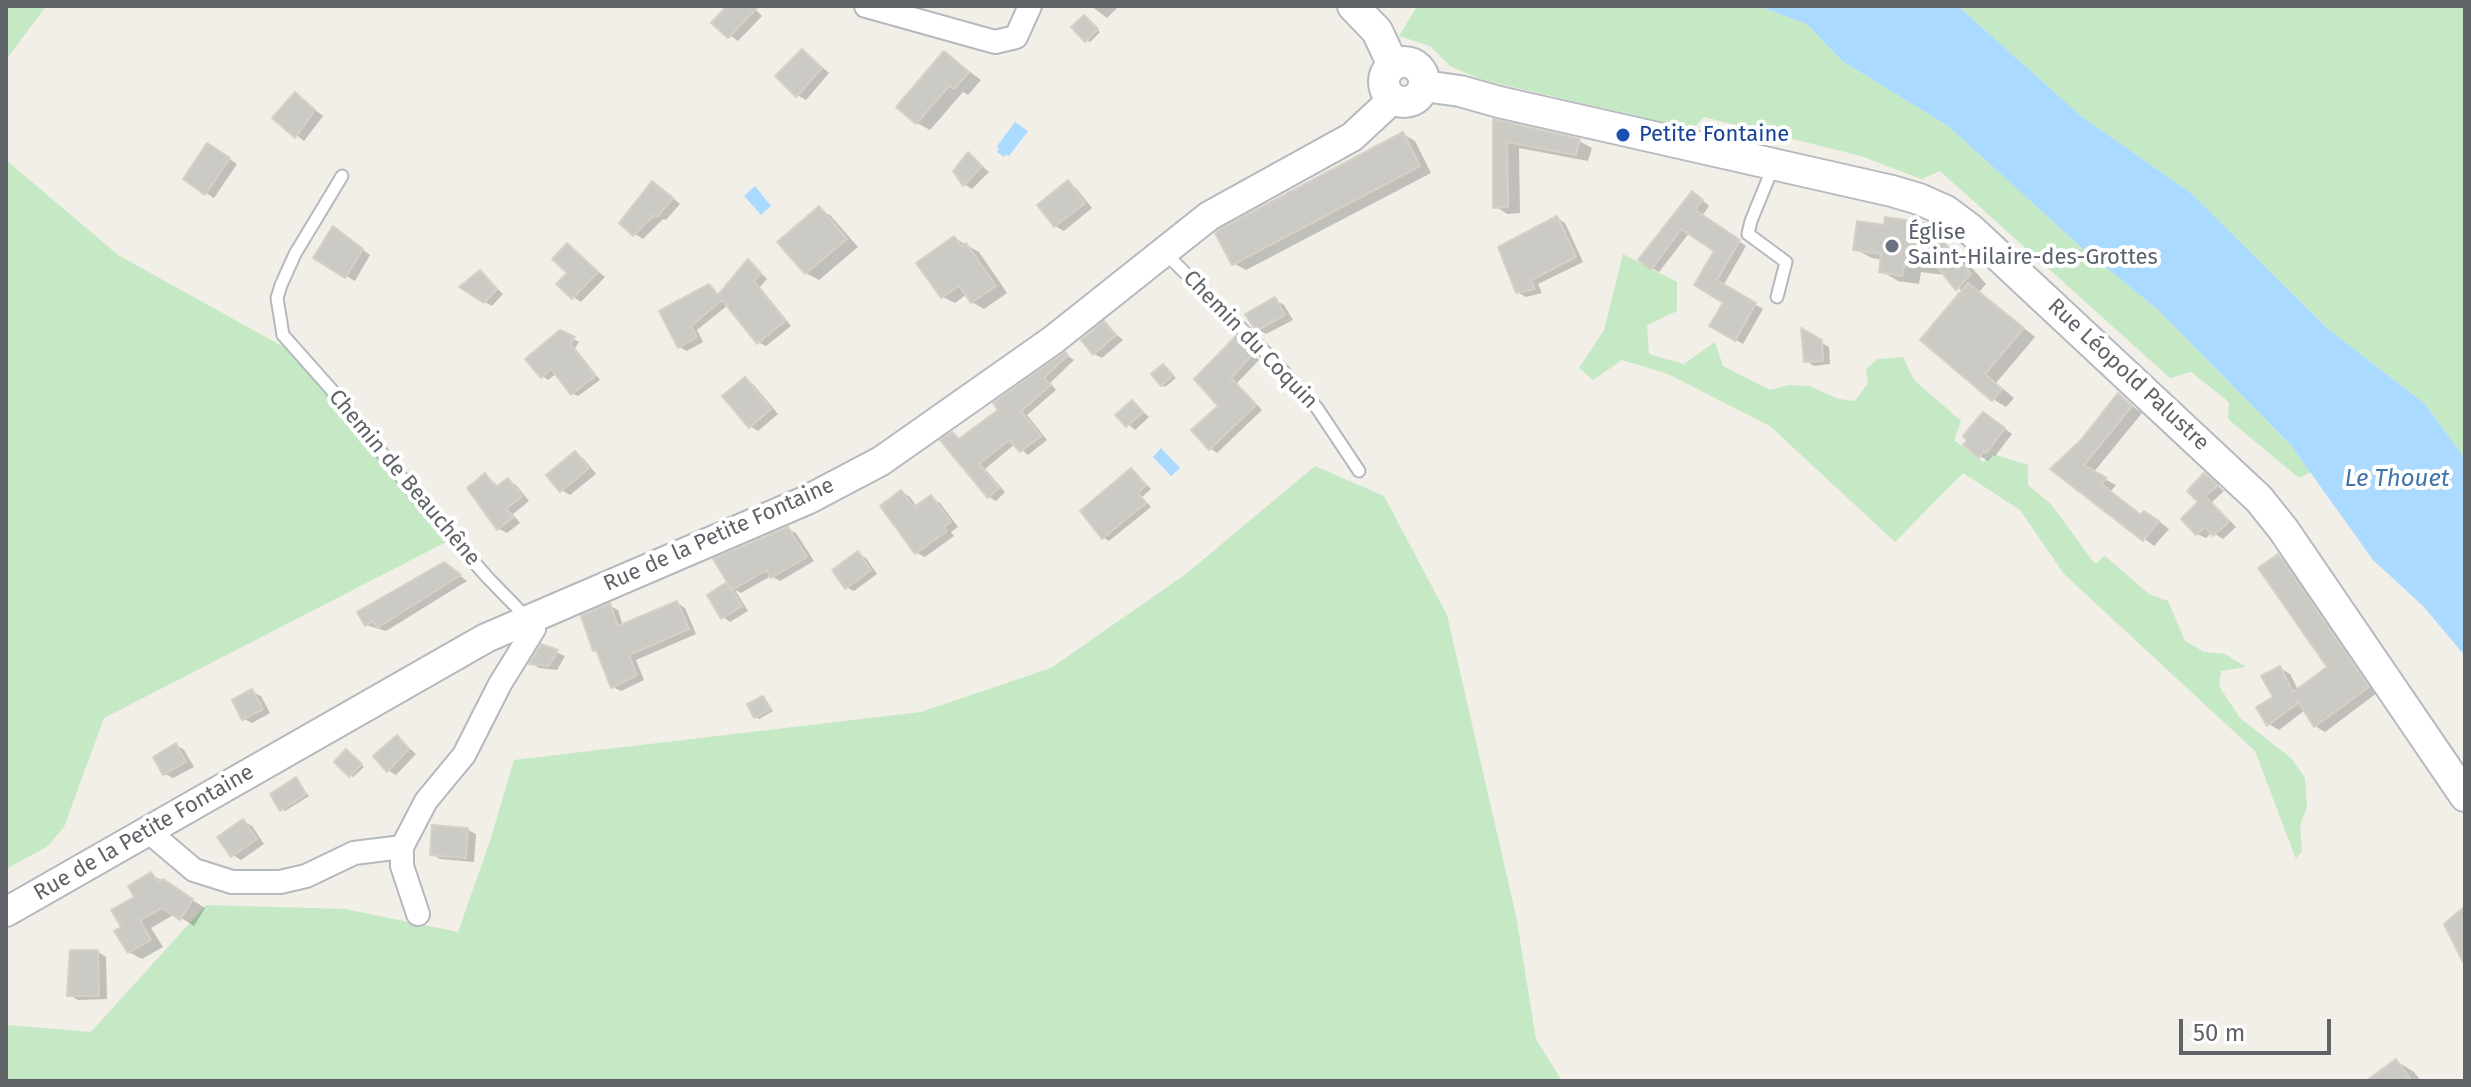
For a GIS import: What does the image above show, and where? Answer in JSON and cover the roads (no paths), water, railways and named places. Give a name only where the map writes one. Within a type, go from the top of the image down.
[{"type":"main road","points":[[1353,6],[1373,25],[1393,65]]},
{"type":"main road","points":[[1413,63],[1422,72],[1424,86],[1412,100],[1399,102],[1384,89],[1383,82],[1387,69],[1393,65],[1413,63]]},
{"type":"main road","name":"Rue Léopold Palustre","points":[[1424,86],[1460,91],[1774,164],[1919,199],[1946,211],[1970,229],[2259,499],[2283,529],[2465,796]]},
{"type":"street","points":[[866,6],[995,42],[1016,37],[1030,6]]},
{"type":"street","name":"Rue de la Petite Fontaine","points":[[6,912],[486,638],[807,500],[881,461],[1053,340],[1209,216],[1352,137],[1393,99]]},
{"type":"street","points":[[418,914],[402,866],[402,847],[426,801],[464,755],[500,684],[534,629],[528,618]]},
{"type":"street","points":[[148,831],[194,870],[232,882],[280,882],[306,876],[354,853],[402,847]]},
{"type":"lane","points":[[1774,164],[1748,234],[1786,262],[1777,297]]},
{"type":"lane","name":"Chemin de Beauchêne","points":[[342,176],[295,254],[281,285],[277,298],[283,335],[330,388],[422,503],[528,618]]},
{"type":"lane","name":"Chemin du Coquin","points":[[1164,251],[1317,408],[1359,471]]},
{"type":"water","name":"Le Thouet","points":[[1758,6],[1958,6],[2081,116],[2191,193],[2328,329],[2425,404],[2465,459],[2465,656],[2424,607],[2373,560],[2290,444],[2157,309],[2081,247],[1948,126],[1842,61],[1807,24]]},
{"type":"water","points":[[1015,122],[1028,131],[1009,156],[1006,154],[1004,157],[997,152],[997,146]]},
{"type":"water","points":[[755,186],[771,206],[761,215],[744,196]]},
{"type":"water","points":[[1161,448],[1180,468],[1171,476],[1153,457]]},
{"type":"place","name":"Petite Fontaine","points":[[1623,135]]},
{"type":"place","name":"Église Saint-Hilaire-des-Grottes","points":[[1892,246]]}]
